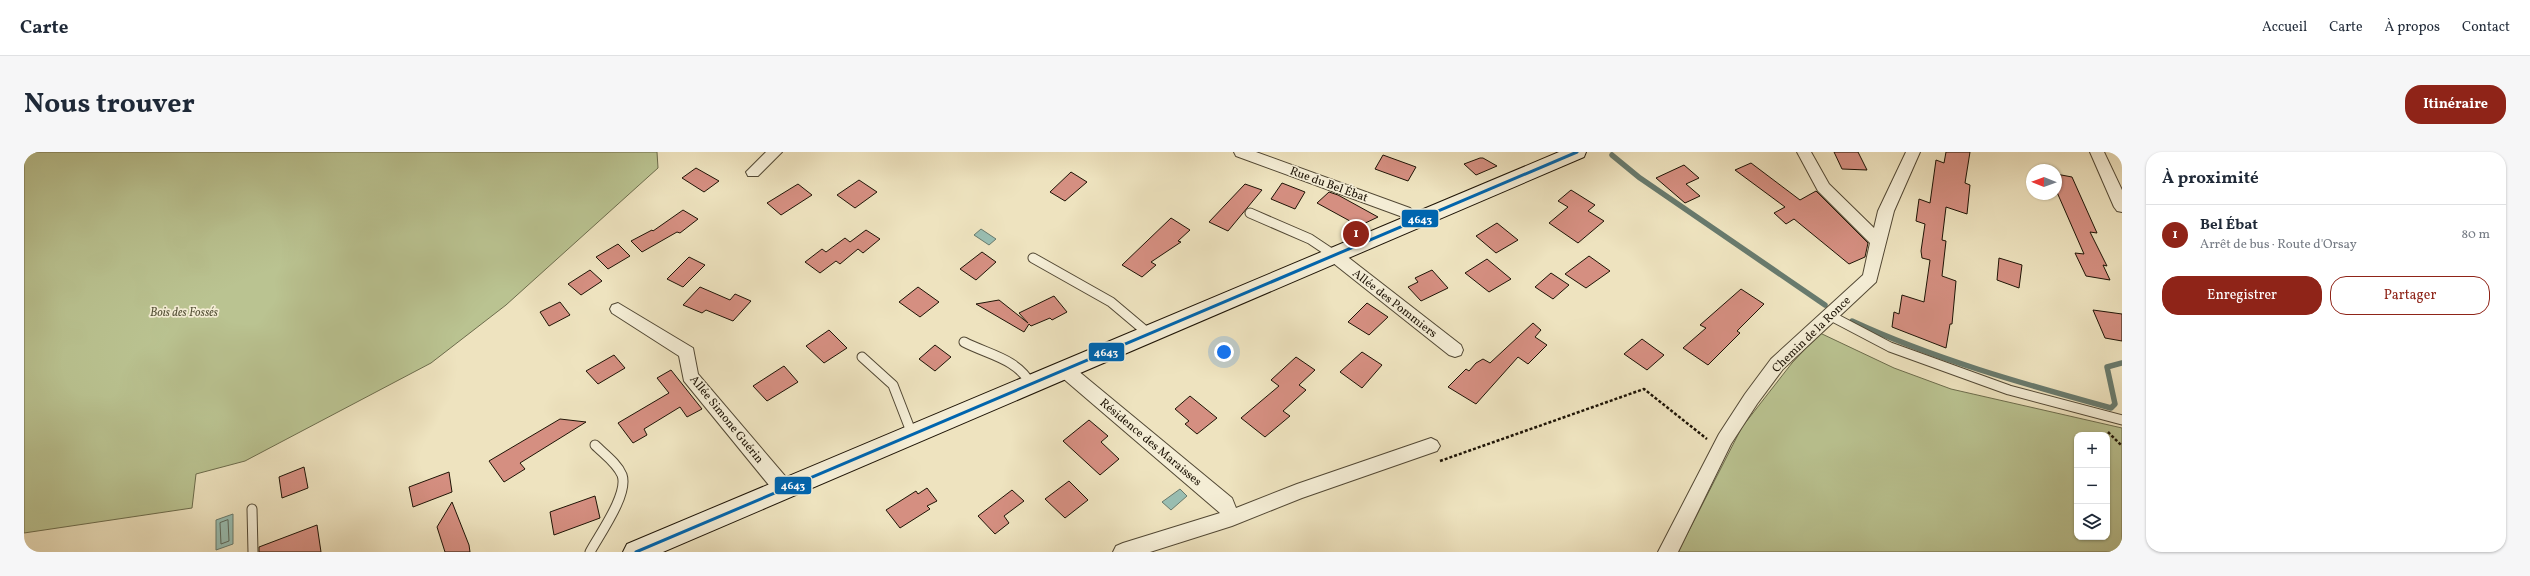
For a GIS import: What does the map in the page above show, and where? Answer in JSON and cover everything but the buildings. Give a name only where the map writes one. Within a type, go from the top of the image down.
[{"type":"main road","points":[[636,552],[1577,152]]},
{"type":"street","points":[[753,172],[775,152]]},
{"type":"street","name":"Rue du Bel Ébat","points":[[1241,152],[1382,203],[1404,212],[1415,220]]},
{"type":"street","points":[[1804,152],[1823,187],[1878,242]]},
{"type":"street","name":"Chemin de la Ronce","points":[[1668,552],[1720,450],[1751,399],[1777,364],[1831,316],[1870,278],[1886,211],[1913,152]]},
{"type":"street","points":[[2097,152],[2122,207]]},
{"type":"street","name":"Allée des Pommiers","points":[[1334,255],[1455,350]]},
{"type":"street","name":"Allée Simone Guérin","points":[[618,308],[687,353],[690,376],[784,489]]},
{"type":"street","name":"Résidence des Maraisses","points":[[1065,370],[1225,504],[1232,518]]},
{"type":"street","points":[[1123,552],[1232,518],[1297,492],[1433,454]]},
{"type":"lane","points":[[1250,213],[1310,239],[1334,255]]},
{"type":"lane","points":[[1033,258],[1118,308],[1140,323],[1149,334]]},
{"type":"lane","points":[[1831,316],[1901,351],[2010,390],[2122,420]]},
{"type":"lane","points":[[964,342],[980,351],[1007,359],[1021,369],[1031,384]]},
{"type":"lane","points":[[862,357],[893,385],[912,434]]},
{"type":"lane","points":[[590,552],[620,498],[623,479],[616,466],[595,445]]},
{"type":"lane","points":[[252,509],[253,552]]},
{"type":"path","points":[[1433,454],[1644,389],[1720,450]]},
{"type":"green space","name":"Bois des Fossés","points":[[24,152],[657,152],[658,168],[506,305],[431,363],[245,461],[196,474],[192,508],[24,533]]},
{"type":"green space","points":[[1820,333],[1894,368],[1951,389],[2122,428],[2122,552],[1678,552],[1742,427],[1792,363]]},
{"type":"water","points":[[981,229],[996,239],[989,245],[974,235]]},
{"type":"water","points":[[1180,489],[1187,496],[1171,510],[1162,502]]},
{"type":"water","points":[[233,514],[233,544],[216,550],[216,520]]},
{"type":"waterway","points":[[1612,155],[1640,178],[1825,305]]},
{"type":"waterway","points":[[1852,321],[1883,335],[1947,359],[2012,380],[2111,408],[2115,404],[2107,367],[2122,363]]},
{"type":"transit line","name":"4643","points":[[636,552],[1577,152]]},
{"type":"place","name":"Bel Ébat","points":[[1356,234]]}]
